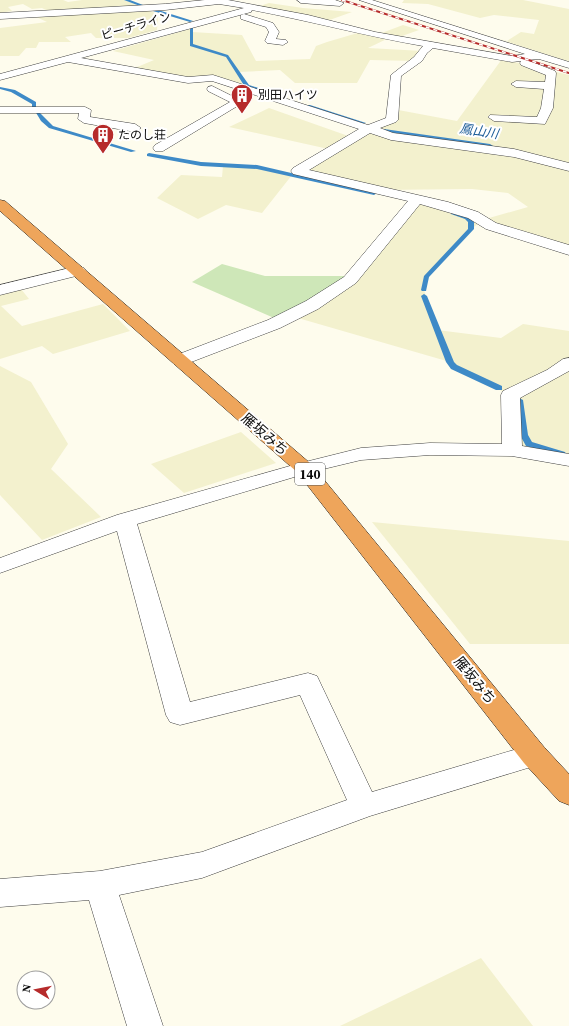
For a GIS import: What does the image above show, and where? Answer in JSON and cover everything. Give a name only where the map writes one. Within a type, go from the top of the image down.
[{"type":"highway","name":"雁坂みち","points":[[0,204],[304,468],[534,755],[569,793]]},
{"type":"street","points":[[301,0],[340,3]]},
{"type":"street","points":[[363,0],[540,56],[567,63]]},
{"type":"street","points":[[0,16],[166,7],[216,1],[324,22],[374,35],[512,59],[551,73],[547,108],[541,121],[494,117]]},
{"type":"street","name":"ピーチライン","points":[[0,77],[274,2]]},
{"type":"street","points":[[231,14],[270,25],[274,32],[270,41],[283,42]]},
{"type":"street","points":[[432,44],[423,51],[418,59],[396,75],[392,120],[370,128],[298,171],[417,199],[473,215],[491,226],[569,250]]},
{"type":"street","points":[[512,59],[540,56]]},
{"type":"street","points":[[69,59],[188,80],[213,78],[391,136],[514,153],[569,167]]},
{"type":"street","points":[[159,148],[238,102],[195,79]]},
{"type":"street","points":[[516,84],[550,86]]},
{"type":"street","points":[[0,110],[85,110],[84,119],[135,128]]},
{"type":"street","points":[[180,360],[274,324],[312,305],[350,280],[417,199]]},
{"type":"street","points":[[0,290],[78,271]]},
{"type":"street","points":[[512,450],[510,395],[553,374],[569,363]]},
{"type":"street","points":[[0,566],[125,520],[304,468],[361,454],[430,450],[512,450],[569,460]]},
{"type":"street","points":[[125,520],[180,715],[308,683],[364,806]]},
{"type":"street","points":[[0,893],[100,885],[202,865],[364,806],[534,755]]},
{"type":"street","points":[[100,885],[145,1026]]},
{"type":"shaded area","points":[[0,0],[63,0],[68,2],[82,0],[124,0],[143,7],[50,12],[42,8],[32,9],[23,4],[8,7],[12,11],[0,13]]},
{"type":"shaded area","points":[[404,0],[523,0],[569,9],[569,61],[499,39],[507,41],[521,32],[534,34],[539,20],[494,15],[480,18],[428,4],[402,3]]},
{"type":"shaded area","points":[[269,3],[303,8],[352,12],[324,22],[254,8]]},
{"type":"shaded area","points":[[147,10],[158,14],[157,30],[128,38],[96,38],[91,33],[65,37],[71,42],[39,42],[36,48],[26,48],[19,56],[0,56],[0,28],[47,22],[32,15]]},
{"type":"shaded area","points":[[403,25],[419,30],[402,36],[393,36],[368,48],[423,51],[415,61],[370,60],[357,83],[295,83],[280,70],[238,72],[247,86],[240,87],[213,78],[188,80],[130,70],[154,60],[113,51],[190,29],[192,32],[242,35],[256,61],[310,59],[316,46],[361,32],[379,34]]},
{"type":"shaded area","points":[[502,59],[569,75],[569,250],[482,221],[471,229],[426,277],[424,290],[437,330],[501,338],[523,324],[569,331],[569,460],[512,450],[510,395],[454,367],[450,362],[291,316],[350,280],[417,199],[482,220],[528,207],[508,193],[472,189],[380,190],[298,171],[333,150],[229,127],[269,108],[354,138],[392,120],[393,109],[457,121]]},
{"type":"shaded area","points":[[223,166],[257,167],[292,175],[262,213],[226,205],[198,219],[157,198],[181,175],[222,177]]},
{"type":"shaded area","points":[[21,289],[29,299],[1,306],[22,326],[103,304],[130,331],[53,354],[42,346],[0,359],[0,295]]},
{"type":"shaded area","points":[[0,366],[31,382],[68,444],[51,469],[101,517],[42,540],[0,495]]},
{"type":"shaded area","points":[[241,432],[276,463],[184,493],[151,464]]},
{"type":"shaded area","points":[[372,522],[569,541],[569,644],[470,644]]},
{"type":"shaded area","points":[[481,958],[533,1026],[340,1026]]},
{"type":"green space","points":[[222,264],[265,276],[353,276],[281,321],[192,282]]},
{"type":"waterway","name":"鳳山川","points":[[126,0],[141,5]]},
{"type":"waterway","name":"鳳山川","points":[[154,10],[191,21]]},
{"type":"waterway","name":"鳳山川","points":[[191,28],[191,45],[227,56],[247,86],[275,95]]},
{"type":"waterway","points":[[0,88],[13,91],[34,103],[34,107]]},
{"type":"waterway","name":"鳳山川","points":[[308,106],[364,123]]},
{"type":"waterway","points":[[37,111],[43,120],[51,127],[133,151]]},
{"type":"waterway","name":"鳳山川","points":[[384,130],[490,146]]},
{"type":"waterway","points":[[149,155],[201,164],[257,167],[374,193]]},
{"type":"waterway","points":[[424,290],[426,277],[471,229],[471,222],[467,218],[453,213]]},
{"type":"waterway","points":[[424,296],[450,362],[454,367],[499,388]]},
{"type":"waterway","points":[[519,400],[524,435],[529,444],[562,454]]},
{"type":"railway","points":[[342,0],[569,73]]},
{"type":"place","name":"別田ハイツ","points":[[242,114]]},
{"type":"place","name":"たのし荘","points":[[103,154]]}]
